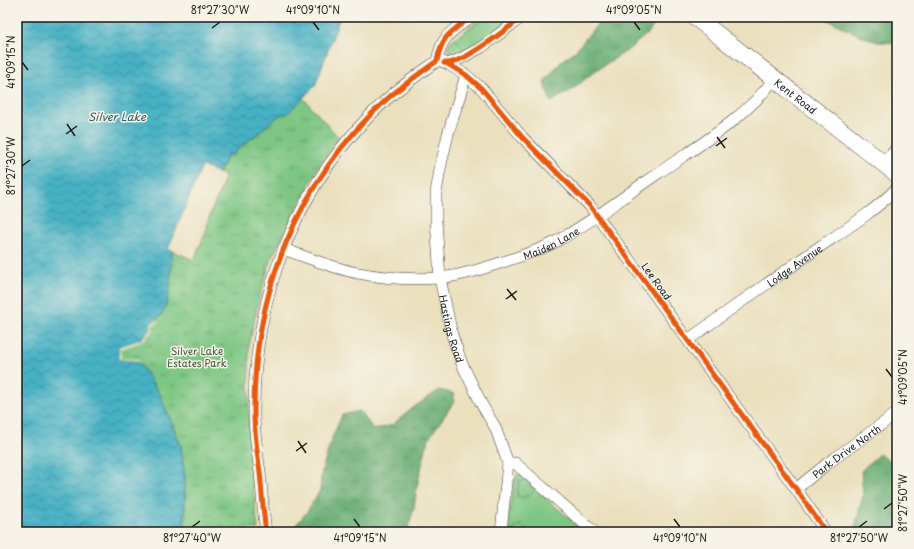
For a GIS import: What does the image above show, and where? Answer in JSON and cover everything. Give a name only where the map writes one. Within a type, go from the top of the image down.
[{"type":"main road","name":"Kent Road","points":[[695,17],[897,174]]},
{"type":"street","points":[[266,532],[254,413],[256,359],[264,309],[283,249],[308,197],[323,174],[354,134],[387,99],[437,61],[444,38],[471,17]]},
{"type":"street","points":[[448,64],[482,47],[522,17]]},
{"type":"street","name":"Lee Road","points":[[437,61],[448,64],[466,75],[482,89],[523,138],[578,193],[598,216],[826,532]]},
{"type":"street","name":"Hastings Road","points":[[466,75],[448,134],[436,193],[436,221],[440,278],[452,334],[462,364],[482,405],[496,427],[508,463]]},
{"type":"street","name":"Maiden Lane","points":[[283,249],[357,273],[416,279],[440,278],[488,267],[531,253],[556,241],[598,216],[696,147],[745,110],[762,95],[774,79]]},
{"type":"street","points":[[883,164],[897,148]]},
{"type":"street","name":"Lodge Avenue","points":[[688,340],[748,296],[853,224],[897,188]]},
{"type":"street","name":"Park Drive North","points":[[796,489],[828,463],[897,413]]},
{"type":"street","points":[[501,532],[508,463],[515,463],[594,532]]},
{"type":"green space","points":[[483,17],[514,17],[460,56],[451,55],[448,47],[449,43]]},
{"type":"green space","points":[[599,17],[656,17],[658,20],[648,33],[628,50],[595,71],[573,89],[551,102],[544,82],[561,62],[576,50],[600,21]]},
{"type":"green space","points":[[822,17],[897,17],[897,43],[877,42],[852,32]]},
{"type":"green space","points":[[456,37],[465,53],[455,57],[449,52],[449,47],[450,43]]},
{"type":"green space","name":"Silver Lake Estates Park","points":[[303,98],[339,138],[319,165],[270,261],[259,299],[249,345],[249,433],[252,480],[258,529],[185,528],[185,479],[181,446],[159,393],[138,361],[119,359],[119,347],[151,323],[166,306],[172,251],[194,260],[208,226],[206,225],[226,176],[219,173],[227,156],[233,154],[282,113],[287,114]]},
{"type":"green space","points":[[439,390],[453,393],[454,402],[429,438],[418,481],[414,508],[407,532],[295,532],[295,526],[307,512],[320,490],[322,470],[332,438],[342,415],[360,411],[374,430],[392,425],[414,407]]},
{"type":"green space","points":[[879,454],[897,466],[897,532],[854,532],[863,495],[861,471]]},
{"type":"green space","points":[[521,474],[552,504],[586,532],[506,532],[515,479],[517,475]]},
{"type":"green space","points":[[524,480],[534,490],[529,495],[519,497],[517,496],[517,491],[520,481]]},
{"type":"green space","points":[[519,525],[522,525],[529,532],[510,532]]},
{"type":"water","name":"Silver Lake","points":[[17,17],[340,17],[315,86],[286,115],[282,113],[233,154],[227,156],[219,173],[202,166],[168,249],[172,251],[170,280],[167,302],[163,311],[158,318],[151,323],[151,330],[140,340],[119,348],[120,359],[138,361],[159,393],[181,446],[185,479],[184,532],[17,532]]},
{"type":"pier","points":[[157,320],[157,323],[152,325],[153,331],[141,342],[121,349],[121,358],[139,359],[140,364],[138,361],[119,359],[119,347],[140,340],[151,330],[151,323]]},
{"type":"cycle path","points":[[266,532],[254,412],[256,368],[262,324],[272,282],[287,241],[306,202],[329,165],[356,131],[387,99],[437,61],[439,52],[448,35],[471,17]]},
{"type":"cycle path","points":[[444,63],[461,59],[472,53],[522,17]]},
{"type":"cycle path","points":[[448,64],[466,75],[482,89],[523,138],[590,206],[826,532]]}]
